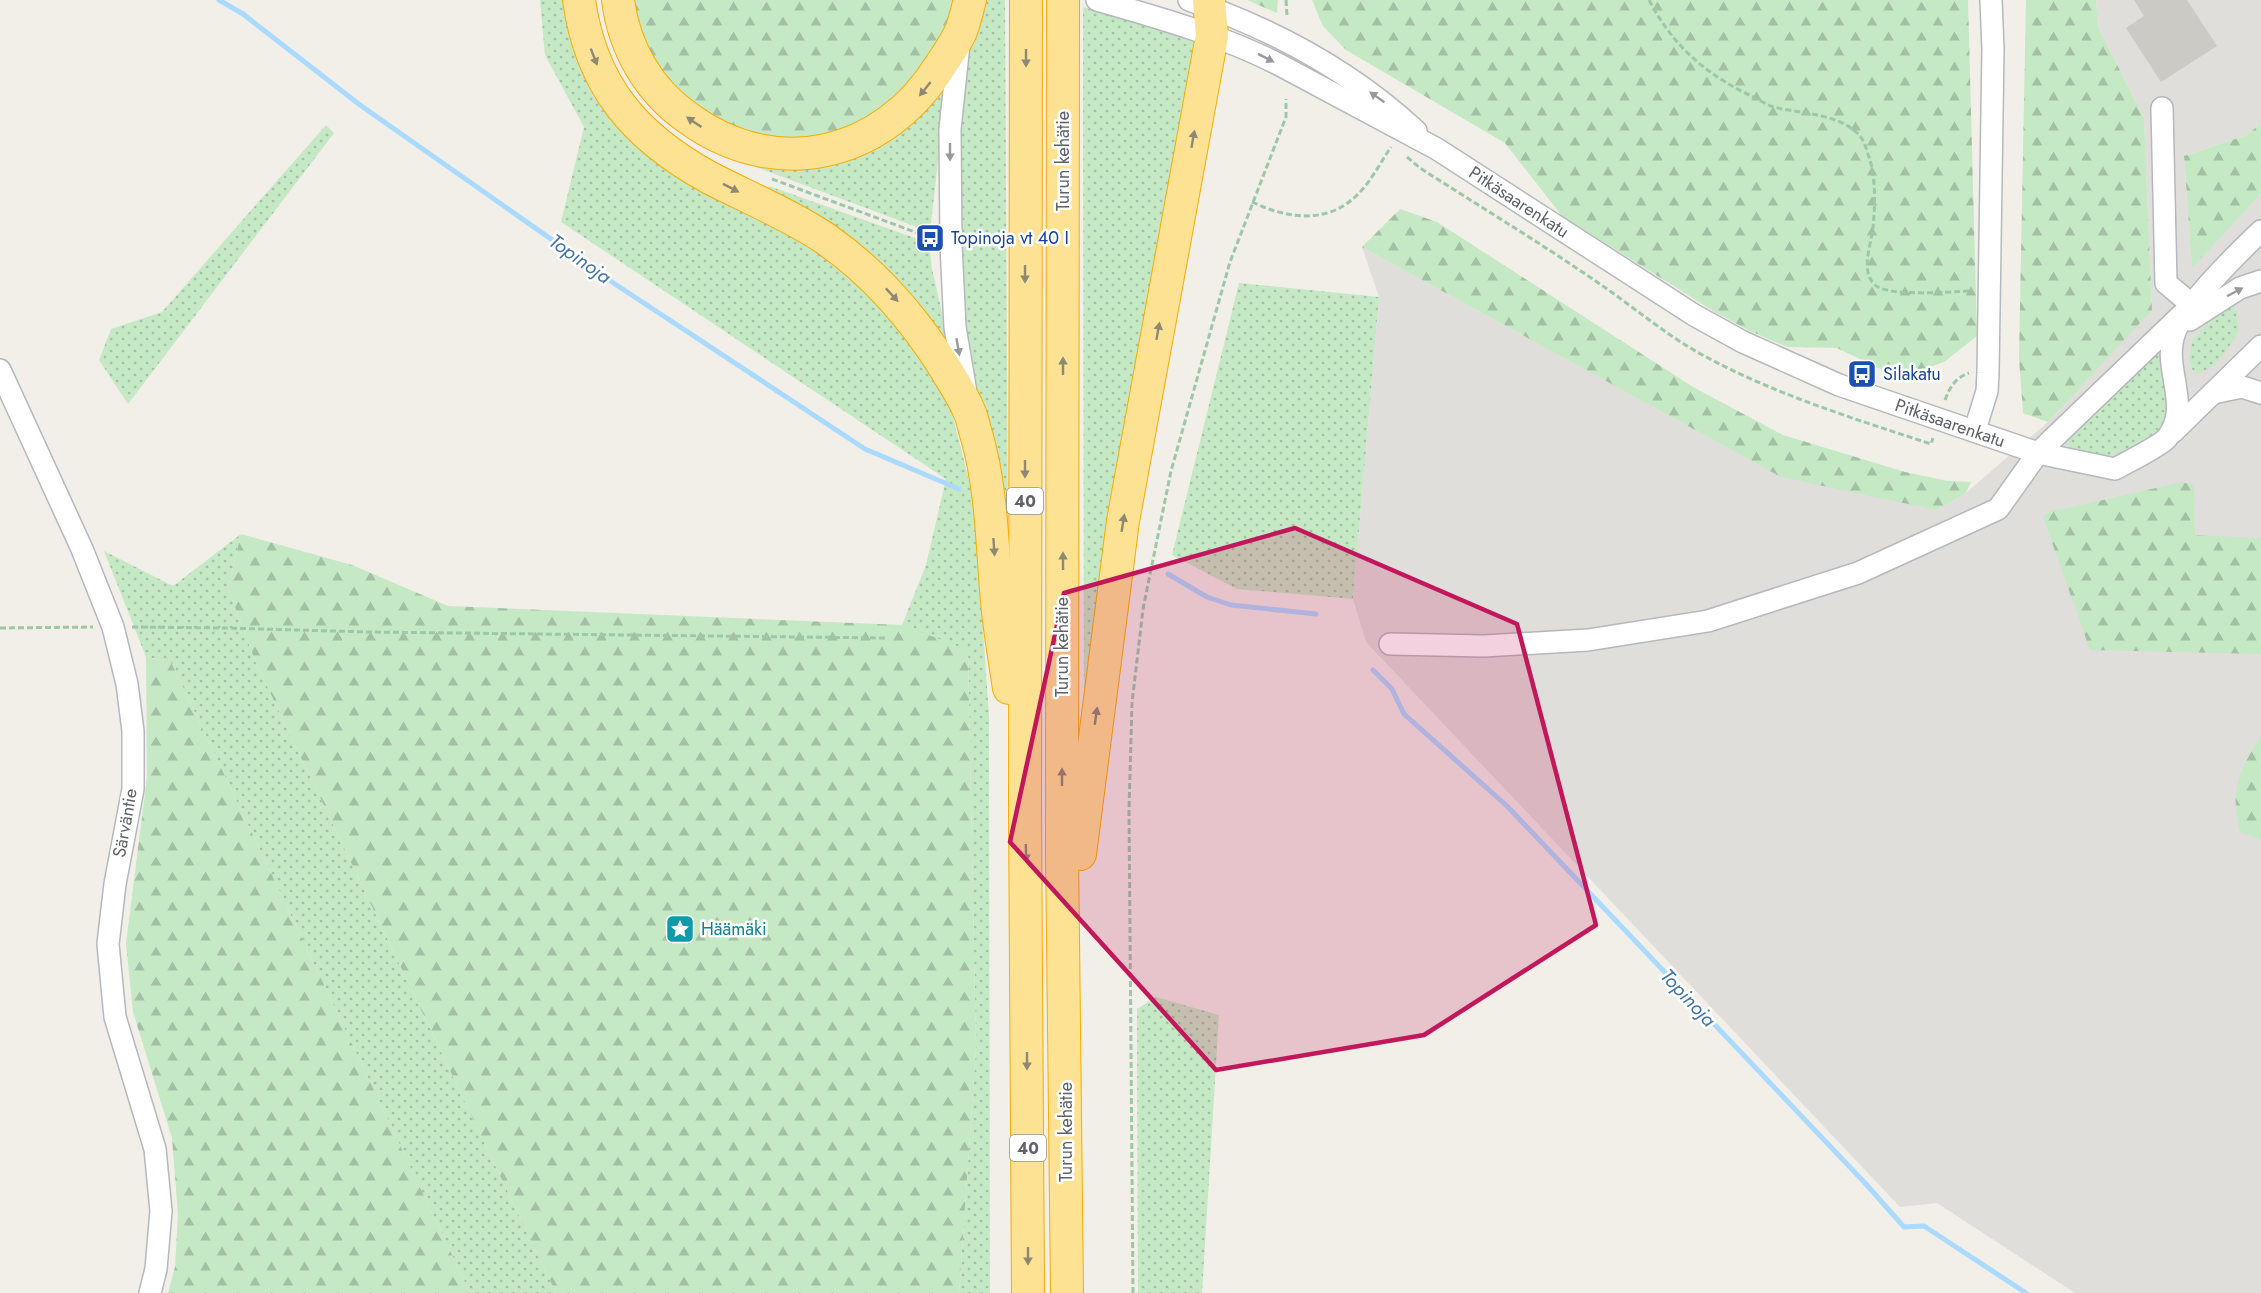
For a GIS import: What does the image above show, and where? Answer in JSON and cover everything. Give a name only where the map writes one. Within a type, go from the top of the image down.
[{"type":"highway","points":[[579,0],[591,49],[601,75],[614,98],[632,120],[653,141],[671,153],[709,177],[798,222],[840,249],[876,279],[923,333],[970,412],[982,455],[990,503],[998,612],[1025,808]]},
{"type":"highway","points":[[618,0],[623,27],[642,70],[656,92],[676,110],[718,137],[763,152],[816,153],[870,134],[913,103],[931,80],[961,31],[970,0]]},
{"type":"highway","name":"Turun kehätie","points":[[1026,0],[1025,808],[1028,1293]]},
{"type":"highway","name":"Turun kehätie","points":[[1063,0],[1063,888],[1067,1293]]},
{"type":"highway","points":[[1065,983],[1091,753],[1119,543],[1205,11]]},
{"type":"street","name":"Pitkäsaarenkatu","points":[[1097,0],[1171,22],[1205,11],[1265,30],[1326,63],[1390,107],[1437,149]]},
{"type":"street","points":[[1975,430],[1987,391],[1988,373],[1993,50],[1991,0]]},
{"type":"street","name":"Pitkäsaarenkatu","points":[[1205,11],[1256,52],[1437,149],[1703,321],[1743,342],[1839,385],[2038,453],[2115,469],[2166,439],[2261,346]]},
{"type":"street","points":[[961,31],[950,129],[951,245],[955,327],[970,412]]},
{"type":"street","points":[[2162,108],[2166,283],[2192,305]]},
{"type":"street","points":[[1390,644],[1484,645],[1588,640],[1708,621],[1858,573],[1998,509],[2038,453],[2192,305],[2261,231]]},
{"type":"street","points":[[2175,330],[2232,293],[2261,281]]},
{"type":"street","points":[[2166,439],[2179,406],[2170,366],[2170,348],[2175,330],[2192,305]]},
{"type":"street","name":"Särväntie","points":[[0,370],[82,549],[113,627],[127,684],[133,731],[133,789],[115,884],[108,944],[115,1017],[155,1149],[161,1211],[156,1269],[150,1293]]},
{"type":"street","points":[[2214,393],[2242,387],[2261,393]]},
{"type":"street","points":[[1026,887],[1063,888]]},
{"type":"path","points":[[1286,0],[1287,16]]},
{"type":"path","points":[[1648,0],[1662,24],[1695,61],[1734,87],[1772,106],[1832,120],[1858,133],[1866,147],[1873,170],[1872,229],[1867,265],[1870,278],[1875,285],[1885,291],[1936,294],[1990,289]]},
{"type":"path","points":[[1133,1293],[1129,810],[1132,703],[1143,609],[1171,471],[1230,262],[1286,117],[1286,99]]},
{"type":"path","points":[[1252,202],[1276,213],[1301,215],[1324,214],[1341,208],[1367,183],[1392,145],[1386,139]]},
{"type":"path","points":[[1402,153],[1420,168],[1590,277],[1675,338],[1717,363],[1810,404],[1931,444],[1949,390],[1960,376],[1969,373],[1988,373]]},
{"type":"path","points":[[0,628],[224,627],[368,632],[886,638]]},
{"type":"highlighted area","points":[[1295,528],[1517,624],[1596,925],[1424,1035],[1216,1070],[1010,842],[1064,593]]},
{"type":"shaded area","points":[[2096,0],[2261,0],[2261,123],[2247,135],[2184,156],[2192,267],[2261,194],[2261,1293],[2075,1293],[1937,1203],[1900,1207],[1366,642],[1353,599],[1379,297],[1362,247],[1774,473],[1936,510],[1966,493],[2048,422],[2152,309],[2144,118],[2098,27]]},
{"type":"green space","points":[[540,0],[569,0],[594,87],[634,144],[699,186],[811,244],[857,280],[912,340],[949,401],[974,500],[989,716],[990,1293],[959,1293],[976,1048],[968,651],[902,625],[926,565],[946,479],[561,222],[584,127],[545,55]]},
{"type":"green space","points":[[632,0],[960,0],[951,26],[908,91],[846,133],[785,139],[742,130],[724,123],[679,91],[666,77],[645,44]]},
{"type":"green space","points":[[978,0],[1005,0],[1008,555],[962,297],[957,166],[962,79]]},
{"type":"green space","points":[[1247,0],[1278,0],[1277,13]]},
{"type":"green space","points":[[1312,0],[1968,0],[1977,336],[1944,362],[1921,370],[1891,374],[1837,348],[1787,347],[1750,331],[1715,312],[1562,216],[1505,143],[1346,50],[1323,26]]},
{"type":"green space","points":[[2026,0],[2096,0],[2098,27],[2144,118],[2152,310],[2048,422],[2023,413],[2019,358]]},
{"type":"green space","points":[[1083,7],[1201,43],[1084,737]]},
{"type":"green space","points":[[948,72],[930,232],[753,166],[755,160]]},
{"type":"green space","points":[[2261,123],[2261,194],[2192,268],[2184,156],[2247,135]]},
{"type":"green space","points":[[326,125],[334,133],[128,404],[99,360],[111,329],[162,312]]},
{"type":"green space","points":[[769,186],[929,243],[932,269],[951,352],[763,194]]},
{"type":"green space","points":[[1400,209],[1437,222],[1693,387],[1783,435],[1905,472],[1948,481],[1971,482],[1966,493],[1936,510],[1781,477],[1362,247]]},
{"type":"green space","points":[[1239,283],[1379,297],[1353,599],[1237,589],[1172,555]]},
{"type":"green space","points":[[2229,299],[2235,308],[2239,330],[2215,363],[2208,369],[2194,374],[2189,359],[2192,341]]},
{"type":"green space","points":[[2157,355],[2163,355],[2169,399],[2169,411],[2162,426],[2146,440],[2120,453],[2096,455],[2070,450],[2068,440],[2124,384]]},
{"type":"green space","points":[[2182,482],[2194,485],[2195,535],[2261,538],[2261,654],[2090,650],[2043,517],[2049,511]]},
{"type":"green space","points":[[241,534],[228,588],[256,663],[556,1293],[470,1293],[171,662],[146,657],[104,551],[173,586]]},
{"type":"green space","points":[[241,534],[352,565],[448,606],[902,625],[968,650],[976,1048],[959,1293],[556,1293],[256,663],[228,588]]},
{"type":"green space","points":[[146,657],[171,662],[470,1293],[168,1293],[175,1267],[178,1214],[172,1138],[133,1012],[126,944],[147,777]]},
{"type":"green space","points":[[2261,734],[2261,840],[2240,832],[2236,791],[2242,770]]},
{"type":"green space","points":[[1156,997],[1219,1015],[1202,1293],[1138,1293],[1137,1009]]},
{"type":"building","points":[[2134,0],[2187,0],[2217,46],[2161,82],[2126,28],[2144,16]]},
{"type":"waterway","name":"Topinoja","points":[[219,0],[243,14],[360,105],[615,284],[865,449],[959,489]]},
{"type":"waterway","name":"Topinoja","points":[[1168,574],[1207,597],[1231,605],[1316,614]]},
{"type":"waterway","name":"Topinoja","points":[[1373,670],[1392,689],[1404,714],[1507,806],[1865,1183],[1904,1227],[1924,1226],[2026,1293]]},
{"type":"place","name":"Topinoja vt 40 I","points":[[930,238]]},
{"type":"place","name":"Silakatu","points":[[1862,374]]},
{"type":"place","name":"Häämäki","points":[[680,929]]}]
